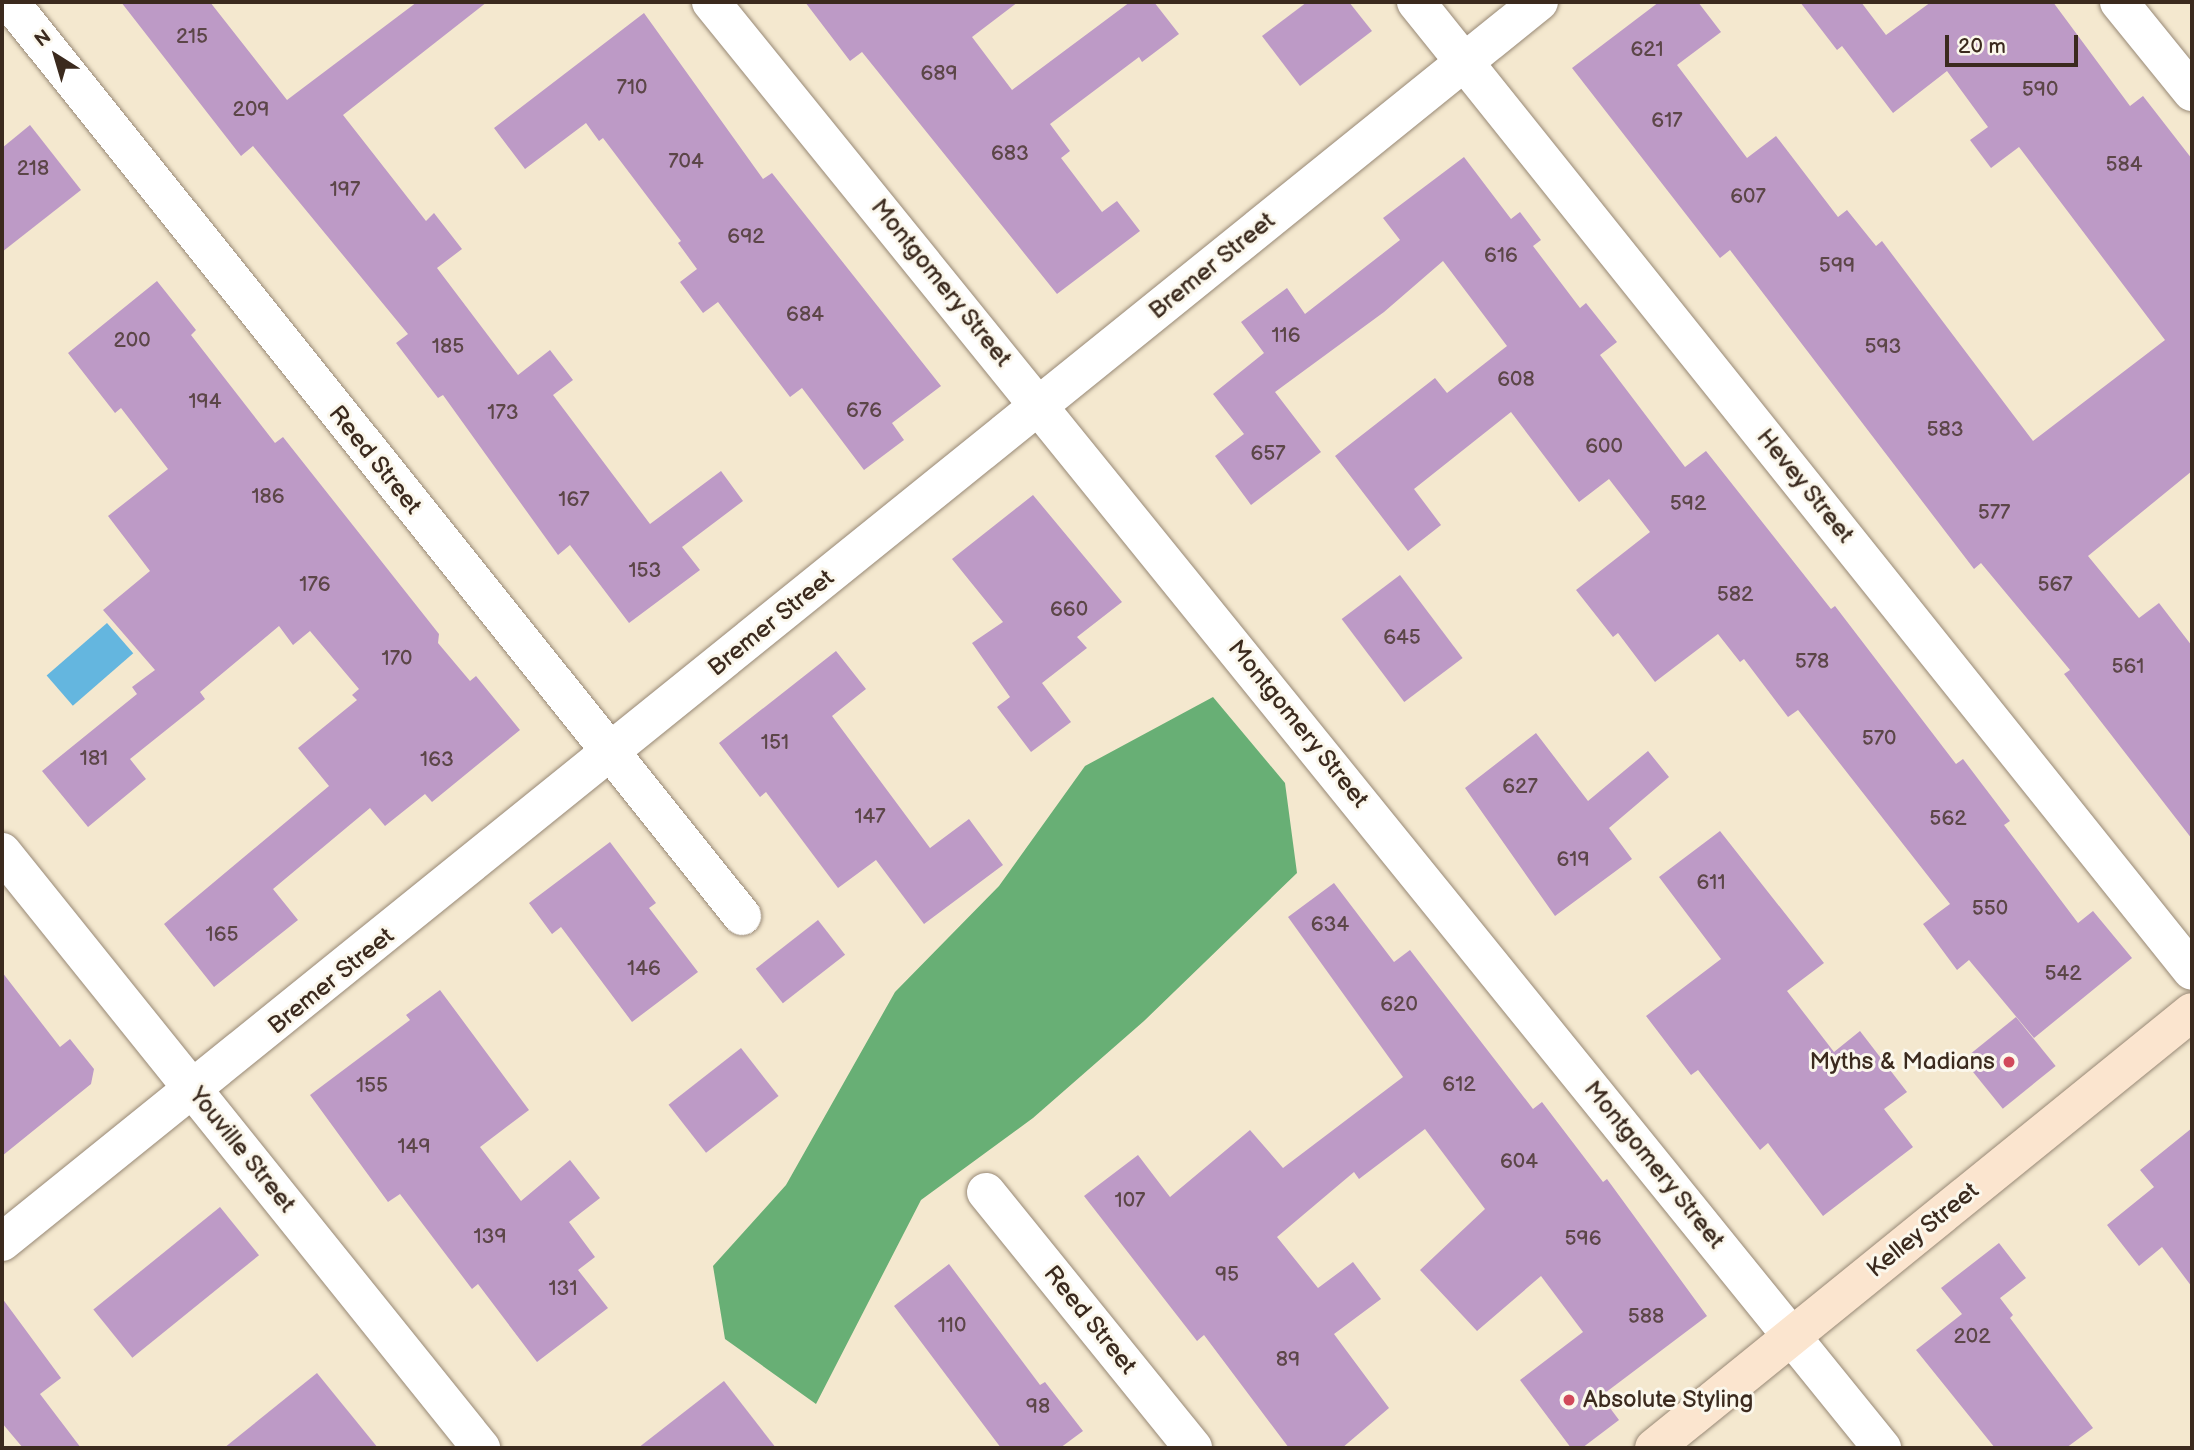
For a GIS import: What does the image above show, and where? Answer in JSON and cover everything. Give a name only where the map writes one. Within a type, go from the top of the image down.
[{"type":"street","name":"Reed Street","points":[[10,2],[742,916]]},
{"type":"street","name":"Montgomery Street","points":[[711,2],[1041,405],[1882,1448]]},
{"type":"street","name":"Hevey Street","points":[[1416,2],[2192,971]]},
{"type":"street","name":"Bremer Street","points":[[2,1242],[194,1090],[1539,2]]},
{"type":"street","points":[[2119,2],[2192,93]]},
{"type":"street","name":"Youville Street","points":[[2,852],[481,1448]]},
{"type":"street","name":"Kelley Street","points":[[1654,1448],[2192,1012]]},
{"type":"street","name":"Reed Street","points":[[986,1192],[1193,1448]]},
{"type":"green space","points":[[1213,697],[1285,783],[1297,873],[1144,1021],[1033,1118],[921,1200],[816,1404],[725,1339],[713,1266],[786,1185],[895,992],[999,886],[1085,766]]},
{"type":"water","points":[[107,623],[133,653],[73,706],[47,675]]},
{"type":"building","points":[[121,2],[210,2],[287,100],[417,2],[487,2],[343,115],[426,221],[434,213],[462,249],[437,268],[518,375],[550,350],[573,380],[553,395],[650,524],[721,471],[743,501],[682,547],[700,570],[629,623],[570,545],[558,555],[443,395],[438,398],[396,343],[408,334],[253,146],[241,156]]},
{"type":"building","points":[[805,2],[1018,2],[972,37],[1012,90],[1130,2],[1154,2],[1179,34],[1142,62],[1139,57],[1050,124],[1070,151],[1061,158],[1102,212],[1117,201],[1140,231],[1057,294],[862,52],[850,61]]},
{"type":"building","points":[[1307,2],[1349,2],[1372,31],[1300,86],[1262,36]]},
{"type":"building","points":[[1659,2],[1698,2],[1721,32],[1677,65],[1747,158],[1776,136],[1838,217],[1847,210],[1876,246],[1882,241],[2033,441],[2165,340],[2019,147],[1991,168],[1970,140],[1988,127],[1947,71],[1893,113],[1842,46],[1837,50],[1800,2],[1861,2],[1886,35],[1931,2],[2053,2],[2130,106],[2143,96],[2192,159],[2192,471],[2088,556],[2139,618],[2159,603],[2192,646],[2192,839],[2064,674],[2070,670],[1981,563],[1974,569],[1730,250],[1720,258],[1572,68]]},
{"type":"building","points":[[644,13],[763,179],[772,173],[941,386],[892,423],[904,440],[864,470],[802,388],[790,397],[718,302],[703,313],[680,282],[697,269],[678,243],[681,241],[603,138],[599,141],[586,123],[525,169],[494,128]]},
{"type":"building","points":[[30,125],[81,190],[2,252],[2,148]]},
{"type":"building","points":[[1464,157],[1511,219],[1520,212],[1541,240],[1533,246],[1580,308],[1586,303],[1617,342],[1600,355],[1685,467],[1706,451],[1831,609],[1835,606],[1956,764],[1963,759],[2010,821],[2004,825],[2078,923],[2093,911],[2132,958],[2034,1038],[1969,960],[1957,970],[1923,924],[1950,904],[1798,710],[1788,717],[1744,659],[1740,662],[1718,634],[1655,682],[1618,633],[1613,637],[1576,590],[1650,532],[1609,479],[1579,502],[1511,412],[1414,489],[1441,525],[1408,551],[1335,456],[1435,378],[1447,393],[1507,346],[1443,261],[1384,312],[1275,392],[1321,452],[1251,505],[1215,456],[1244,434],[1213,394],[1264,353],[1241,322],[1287,288],[1305,314],[1400,240],[1383,218]]},
{"type":"building","points":[[157,281],[196,330],[191,335],[275,443],[283,437],[439,634],[438,643],[470,681],[476,676],[520,730],[432,802],[425,794],[385,826],[370,808],[273,889],[298,920],[214,987],[164,924],[329,786],[298,748],[357,700],[352,695],[359,689],[310,631],[293,645],[279,626],[200,692],[205,699],[130,759],[146,779],[88,827],[42,771],[137,694],[132,687],[155,670],[103,610],[150,571],[108,516],[168,469],[121,408],[115,413],[68,353]]},
{"type":"building","points":[[1033,495],[1122,602],[1077,637],[1087,648],[1042,683],[1071,722],[1031,752],[997,707],[1010,697],[972,643],[1003,622],[952,559]]},
{"type":"building","points":[[1400,575],[1463,658],[1404,702],[1342,619]]},
{"type":"building","points":[[836,651],[866,689],[832,716],[930,848],[969,819],[1003,865],[924,924],[876,860],[838,888],[766,792],[760,797],[719,743]]},
{"type":"building","points":[[1536,733],[1588,801],[1648,751],[1669,777],[1609,828],[1632,859],[1555,916],[1465,788]]},
{"type":"building","points":[[1720,831],[1824,963],[1787,991],[1834,1052],[1860,1031],[1907,1092],[1884,1109],[1913,1147],[1823,1216],[1768,1143],[1760,1150],[1698,1070],[1691,1075],[1646,1016],[1721,959],[1659,877]]},
{"type":"building","points":[[610,842],[656,903],[649,908],[698,972],[632,1022],[561,927],[552,934],[529,903]]},
{"type":"building","points":[[1334,883],[1394,962],[1410,950],[1533,1109],[1542,1102],[1603,1182],[1607,1179],[1707,1316],[1601,1396],[1619,1420],[1582,1448],[1571,1448],[1520,1380],[1583,1332],[1541,1276],[1477,1331],[1420,1270],[1485,1209],[1425,1129],[1359,1179],[1354,1172],[1277,1237],[1318,1288],[1353,1262],[1381,1299],[1334,1334],[1389,1408],[1342,1448],[1289,1448],[1204,1335],[1197,1341],[1084,1196],[1138,1155],[1170,1197],[1250,1130],[1283,1168],[1403,1077],[1288,917]]},
{"type":"building","points":[[818,920],[845,955],[783,1003],[756,969]]},
{"type":"building","points":[[2,972],[60,1047],[70,1039],[94,1069],[91,1084],[2,1156]]},
{"type":"building","points":[[440,990],[529,1110],[480,1147],[521,1201],[570,1160],[600,1198],[569,1222],[595,1257],[578,1270],[608,1308],[537,1362],[478,1284],[472,1289],[400,1194],[388,1202],[310,1095],[410,1020],[406,1015]]},
{"type":"building","name":"Myths & Madians","points":[[2016,1017],[2056,1066],[2003,1109],[1963,1060]]},
{"type":"building","points":[[741,1048],[779,1096],[706,1153],[669,1105]]},
{"type":"building","points":[[2192,1128],[2192,1287],[2162,1247],[2139,1266],[2107,1225],[2154,1187],[2140,1170]]},
{"type":"building","points":[[220,1207],[259,1255],[132,1358],[93,1310]]},
{"type":"building","points":[[1999,1243],[2026,1278],[2000,1298],[2013,1315],[2010,1318],[2093,1428],[2066,1448],[1995,1448],[1916,1350],[1962,1314],[1941,1288]]},
{"type":"building","points":[[949,1264],[1040,1385],[1045,1382],[1083,1431],[1060,1448],[1001,1448],[894,1306]]},
{"type":"building","points":[[2,1298],[61,1378],[40,1394],[81,1448],[23,1448],[2,1423]]},
{"type":"building","points":[[317,1373],[378,1448],[224,1448]]},
{"type":"building","points":[[724,1381],[776,1448],[638,1448]]},
{"type":"place","name":"Myths & Madians","points":[[2009,1062]]},
{"type":"place","name":"Absolute Styling","points":[[1569,1400]]}]
